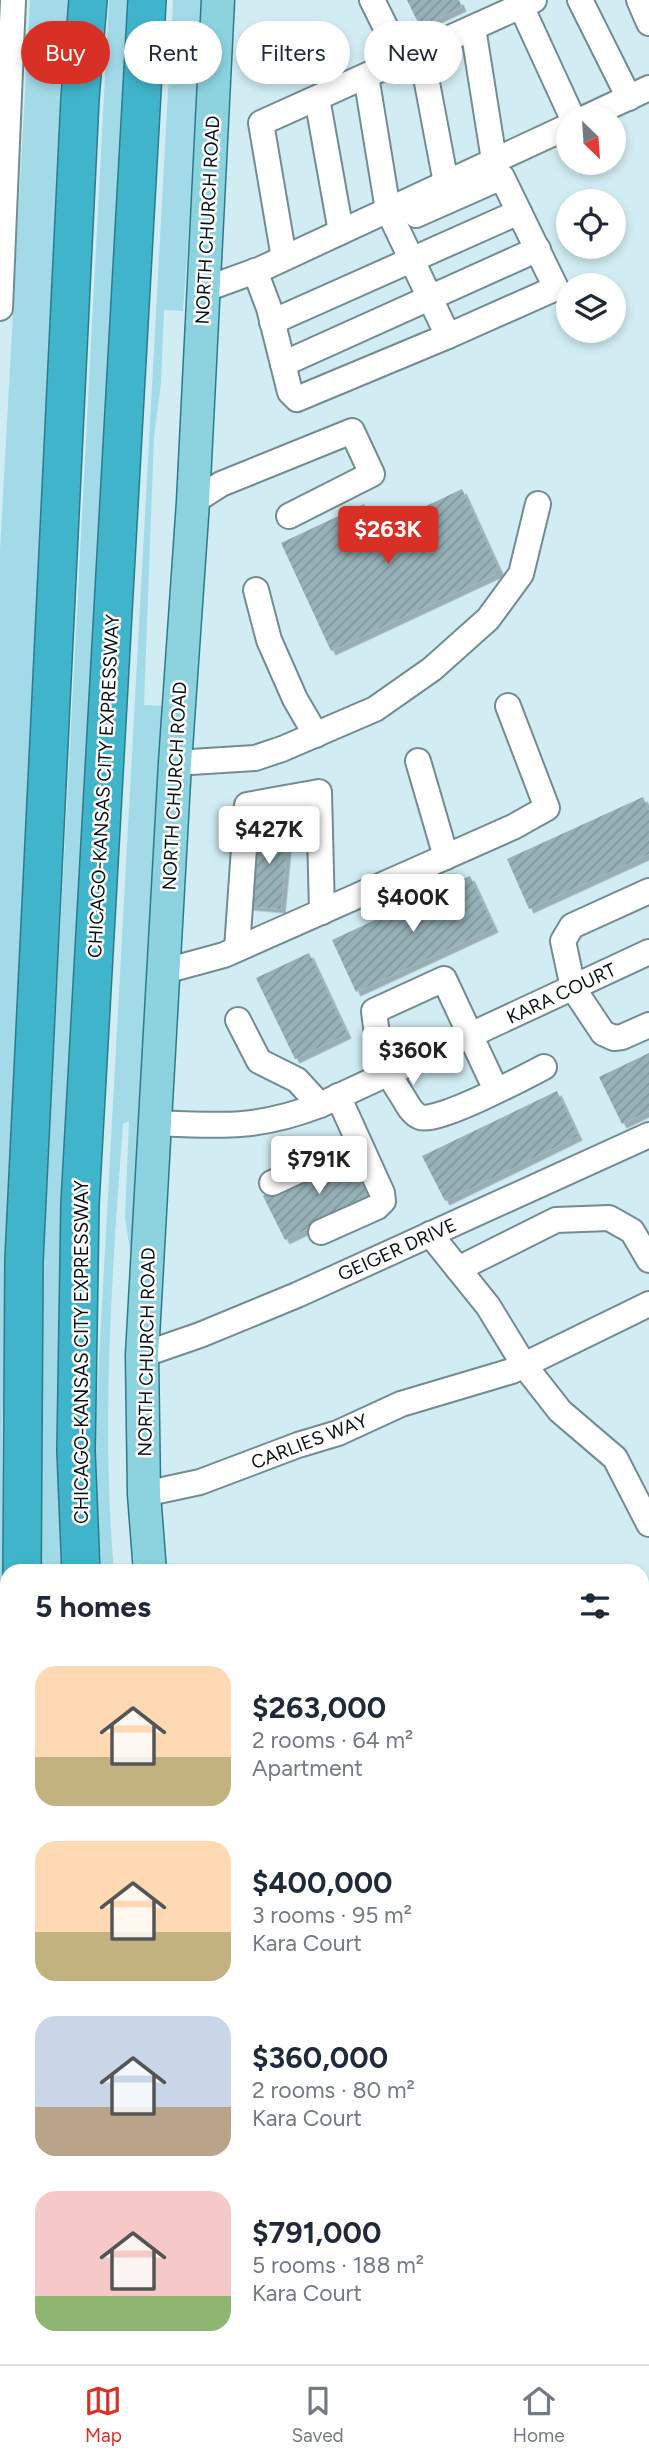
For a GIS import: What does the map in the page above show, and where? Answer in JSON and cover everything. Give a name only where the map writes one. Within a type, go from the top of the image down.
[{"type":"highway","points":[[22,1564],[25,1246],[80,99],[88,0]]},
{"type":"highway","name":"CHICAGO-KANSAS CITY EXPRESSWAY","points":[[81,1564],[76,1451],[80,1204],[146,0]]},
{"type":"main road","name":"NORTH CHURCH ROAD","points":[[149,1564],[144,1494],[142,1355],[174,763],[193,502],[218,0]]},
{"type":"street","points":[[372,0],[382,21]]},
{"type":"street","points":[[580,0],[639,93],[613,105]]},
{"type":"street","points":[[639,0],[649,23]]},
{"type":"street","points":[[462,33],[528,3],[567,105]]},
{"type":"street","points":[[0,308],[9,12]]},
{"type":"street","points":[[473,28],[494,160]]},
{"type":"street","points":[[284,258],[261,123],[364,77]]},
{"type":"street","points":[[367,84],[391,217],[448,336]]},
{"type":"street","points":[[427,84],[446,183]]},
{"type":"street","points":[[317,98],[341,232]]},
{"type":"street","points":[[391,217],[446,183],[556,132]]},
{"type":"street","points":[[203,290],[255,271],[341,232],[502,177],[556,288],[297,399],[290,392],[272,322],[255,271]]},
{"type":"street","points":[[272,322],[519,212]]},
{"type":"street","points":[[283,364],[537,250]]},
{"type":"street","points":[[193,502],[221,484],[352,430],[372,474],[289,516]]},
{"type":"street","points":[[174,763],[255,758],[375,709],[432,669],[488,619],[521,574],[538,504]]},
{"type":"street","points":[[256,590],[269,640],[295,699],[316,735]]},
{"type":"street","points":[[164,971],[237,949],[513,827],[547,808],[508,706]]},
{"type":"street","points":[[418,761],[446,857]]},
{"type":"street","points":[[237,949],[247,805],[318,792],[322,912]]},
{"type":"street","points":[[649,891],[572,926],[563,941],[573,988],[603,1033],[614,1038],[622,1037],[649,1025]]},
{"type":"street","name":"KARA COURT","points":[[156,1123],[231,1126],[262,1123],[293,1115],[649,953]]},
{"type":"street","points":[[496,1090],[444,979],[374,1011],[378,1046],[387,1074],[412,1111],[420,1117],[429,1119],[444,1115],[544,1067]]},
{"type":"street","points":[[238,1020],[258,1061],[297,1080],[329,1100],[359,1143],[382,1193],[383,1201],[377,1208],[321,1232]]},
{"type":"street","name":"GEIGER DRIVE","points":[[142,1355],[200,1335],[285,1300],[649,1135]]},
{"type":"street","points":[[272,1183],[359,1143]]},
{"type":"street","points":[[458,1269],[556,1220],[609,1218],[632,1231],[649,1260]]},
{"type":"street","points":[[430,1234],[488,1306],[524,1365],[560,1411],[615,1458],[649,1524]]},
{"type":"street","name":"CARLIES WAY","points":[[144,1494],[200,1482],[298,1444],[338,1433],[401,1404],[524,1365],[649,1304]]},
{"type":"shaded area","points":[[30,0],[73,0],[72,21],[29,21]]},
{"type":"shaded area","points":[[109,0],[133,0],[132,21],[124,21],[124,84],[130,84],[69,1564],[35,1564],[33,1450],[105,84],[110,84]]},
{"type":"shaded area","points":[[173,0],[205,0],[204,21],[172,21]]},
{"type":"shaded area","points":[[25,84],[69,84],[2,1423],[3,1564],[0,1564],[0,551]]},
{"type":"shaded area","points":[[168,84],[199,84],[183,311],[164,310],[161,383],[154,437],[144,705],[170,706],[147,949],[138,1242],[131,1257],[125,1217],[129,1121],[123,1124],[108,1404],[114,1564],[101,1564],[93,1471]]},
{"type":"building","points":[[407,0],[459,0],[462,7],[433,21],[417,21]]},
{"type":"building","points":[[462,489],[500,572],[331,651],[281,543],[364,504],[376,530]]},
{"type":"building","points":[[643,797],[649,811],[649,854],[529,909],[507,859]]},
{"type":"building","points":[[257,824],[289,827],[281,909],[249,906]]},
{"type":"building","points":[[470,876],[494,928],[356,992],[332,940]]},
{"type":"building","points":[[309,953],[347,1034],[295,1059],[256,978]]},
{"type":"building","points":[[649,1053],[649,1111],[622,1124],[599,1077]]},
{"type":"building","points":[[557,1091],[578,1136],[445,1201],[422,1156]]},
{"type":"building","points":[[353,1153],[375,1196],[285,1240],[263,1196]]}]
